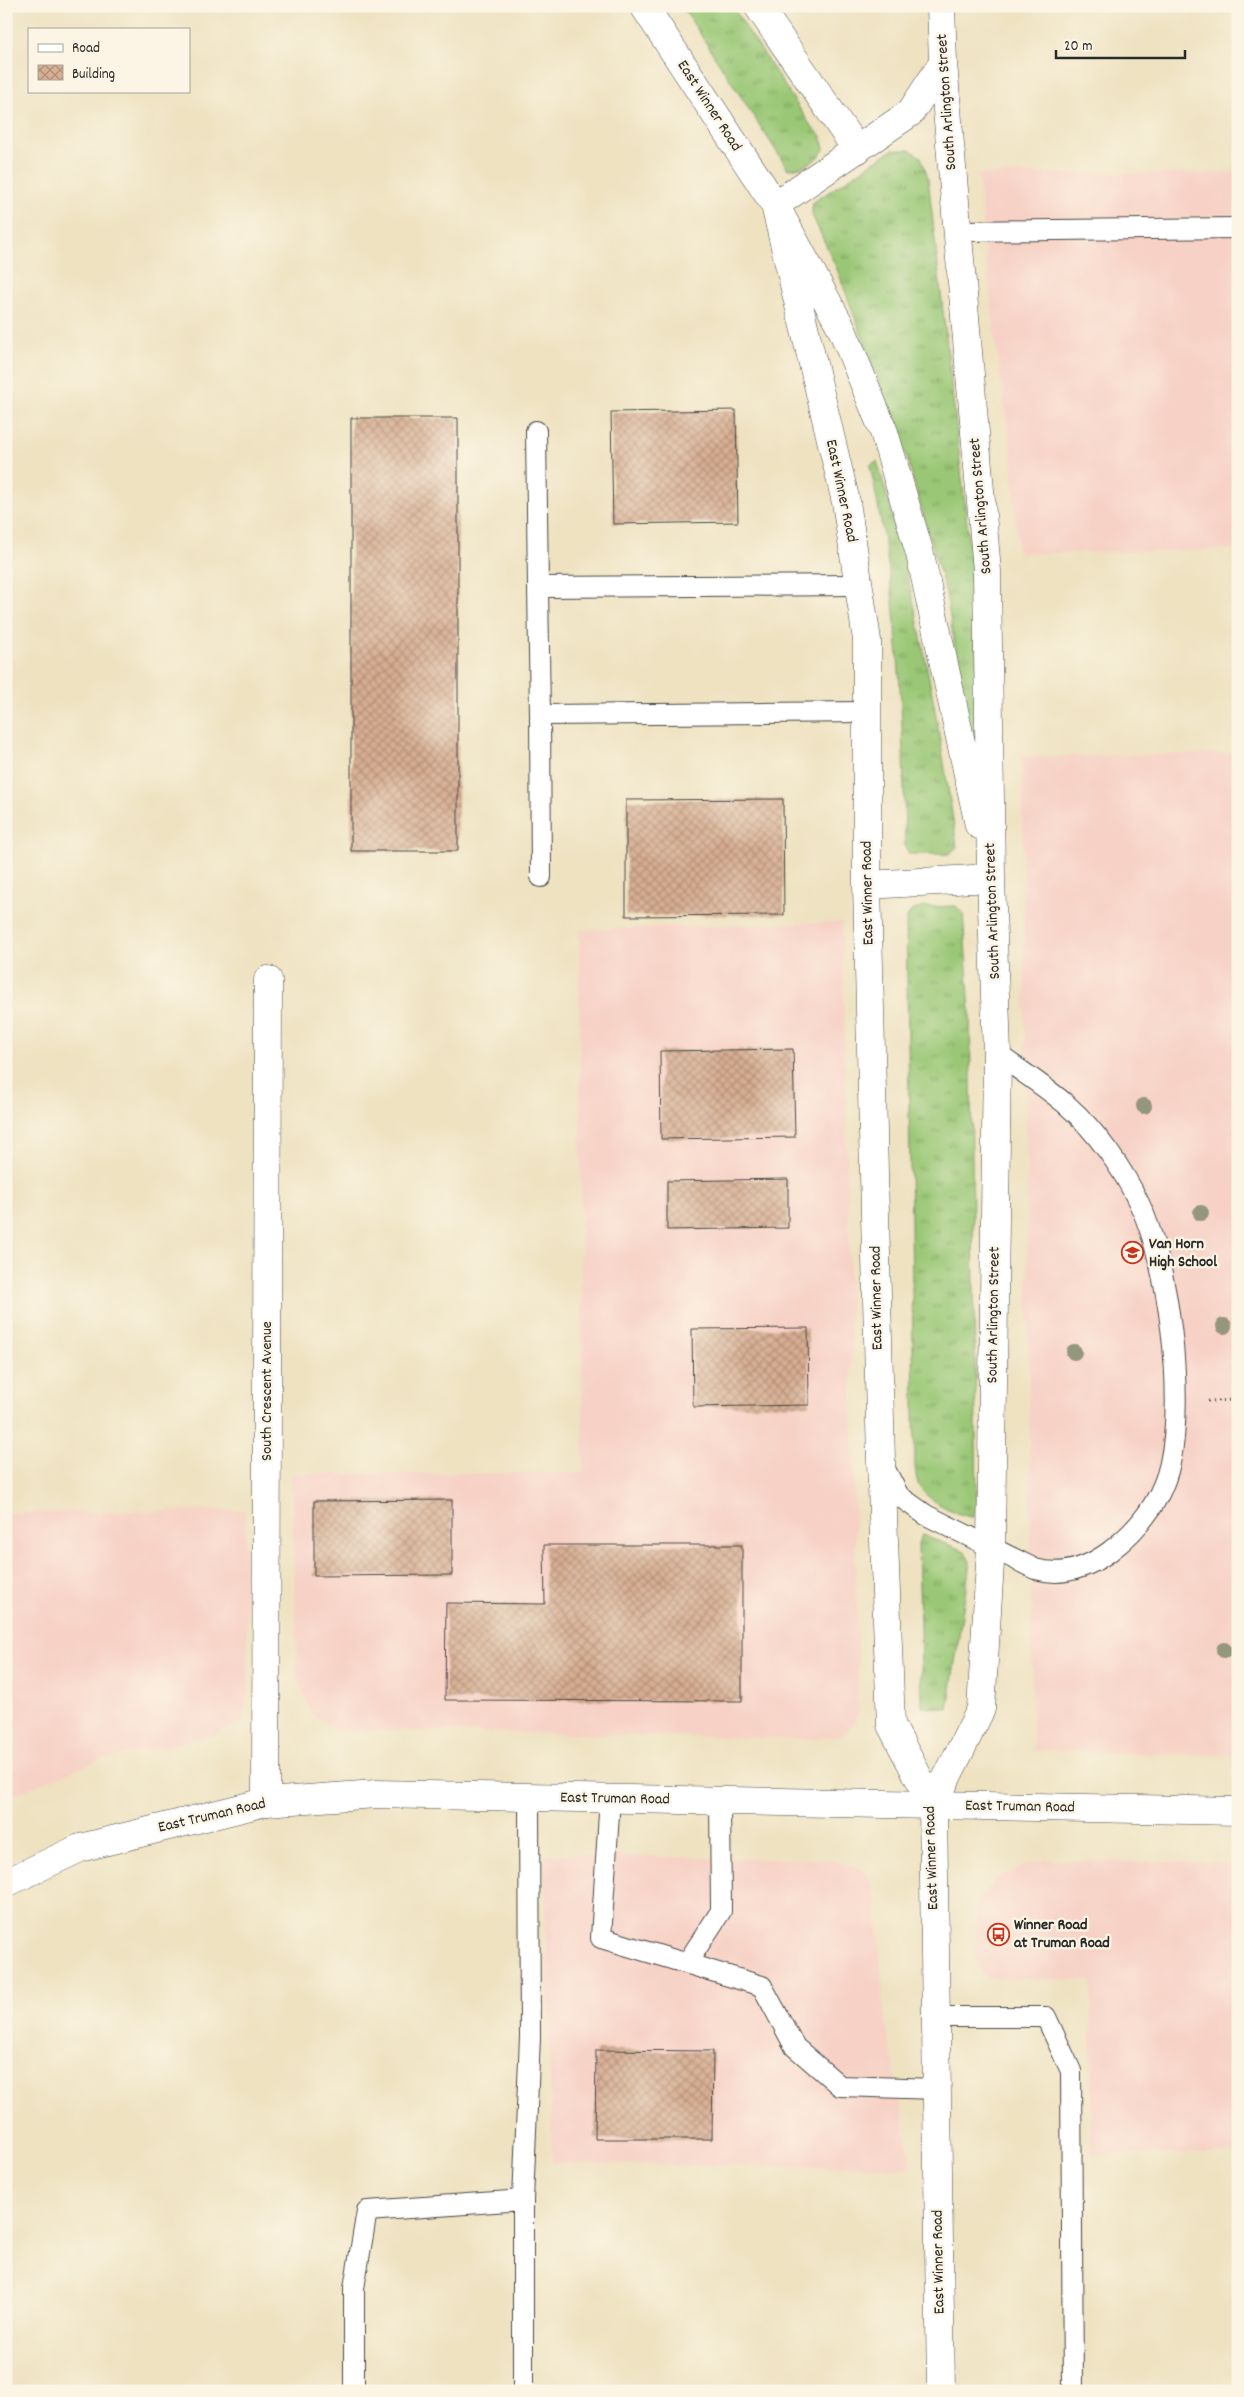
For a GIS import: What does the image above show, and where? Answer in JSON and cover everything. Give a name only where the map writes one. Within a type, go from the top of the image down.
[{"type":"street","name":"East Winner Road","points":[[644,6],[775,205],[841,327],[884,432],[920,554],[991,878]]},
{"type":"street","points":[[758,6],[857,150]]},
{"type":"street","name":"South Arlington Street","points":[[933,1805],[982,1709],[991,1547],[998,1054],[991,878],[987,571],[943,63],[941,6]]},
{"type":"street","points":[[775,205],[910,113],[943,63]]},
{"type":"street","name":"East Winner Road","points":[[775,205],[805,338],[846,502],[867,640],[867,884],[881,1461],[890,1725],[933,1805],[941,2391]]},
{"type":"street","points":[[867,884],[991,878]]},
{"type":"street","name":"South Crescent Avenue","points":[[266,1802],[268,980]]},
{"type":"street","name":"East Truman Road","points":[[6,1883],[80,1848],[266,1802],[376,1794],[1238,1811]]},
{"type":"lane","points":[[958,231],[1238,228]]},
{"type":"lane","points":[[536,431],[541,877]]},
{"type":"lane","points":[[538,587],[858,585]]},
{"type":"lane","points":[[540,715],[867,712]]},
{"type":"lane","points":[[881,1461],[899,1496],[926,1515],[1035,1569],[1050,1573],[1064,1573],[1080,1568],[1123,1541],[1142,1522],[1155,1502],[1170,1464],[1175,1396],[1171,1327],[1161,1266],[1140,1203],[1108,1152],[1086,1124],[1067,1105],[998,1054]]},
{"type":"lane","points":[[523,2391],[523,2200],[530,2037],[528,1797]]},
{"type":"lane","points":[[610,1798],[601,1938],[762,1986],[795,2047],[840,2086],[937,2089]]},
{"type":"lane","points":[[688,1963],[721,1911],[720,1800]]},
{"type":"lane","points":[[936,2017],[1046,2017],[1071,2072],[1073,2391]]},
{"type":"lane","points":[[354,2391],[354,2288],[367,2211],[523,2200]]},
{"type":"path","points":[[1203,1401],[1238,1400]]},
{"type":"shaded area","points":[[1238,173],[1238,549],[1018,554],[1012,457],[993,323],[978,174]]},
{"type":"shaded area","name":"Van Horn High School","points":[[1238,753],[1238,1756],[1033,1750],[1022,757]]},
{"type":"shaded area","points":[[842,922],[859,1714],[845,1735],[817,1739],[333,1729],[311,1712],[298,1681],[291,1474],[583,1473],[579,930]]},
{"type":"shaded area","points":[[245,1510],[248,1691],[242,1722],[212,1736],[102,1759],[6,1798],[6,1513]]},
{"type":"shaded area","points":[[544,1855],[836,1860],[866,1872],[876,1897],[884,2012],[912,2168],[552,2163]]},
{"type":"shaded area","points":[[1038,1860],[1238,1863],[1238,2153],[1091,2155],[1091,1980],[986,1978],[975,1959],[977,1903],[997,1878]]},
{"type":"green space","points":[[682,6],[732,6],[809,123],[821,136],[824,149],[818,157],[804,166],[788,169]]},
{"type":"green space","points":[[892,150],[910,150],[921,157],[928,178],[970,550],[981,745],[971,744],[946,593],[906,455],[837,269],[812,215],[812,203]]},
{"type":"green space","points":[[877,461],[891,509],[914,605],[942,750],[957,847],[949,854],[909,854],[905,845],[902,728],[897,641],[887,557],[870,465]]},
{"type":"green space","points":[[956,906],[963,913],[970,1011],[977,1504],[973,1517],[950,1510],[927,1495],[918,1483],[915,1467],[906,920],[911,911],[924,907]]},
{"type":"green space","points":[[922,1535],[965,1551],[970,1562],[948,1709],[922,1706],[918,1543]]},
{"type":"building","points":[[736,410],[738,522],[613,524],[611,412]]},
{"type":"building","points":[[351,418],[458,418],[458,851],[351,851]]},
{"type":"building","points":[[783,799],[784,915],[626,916],[626,800]]},
{"type":"building","points":[[793,1049],[795,1137],[661,1139],[660,1051]]},
{"type":"building","points":[[788,1179],[788,1228],[667,1230],[667,1181]]},
{"type":"building","points":[[808,1328],[809,1405],[693,1407],[692,1329]]},
{"type":"building","points":[[452,1500],[452,1575],[314,1576],[314,1501]]},
{"type":"building","points":[[544,1545],[742,1545],[742,1701],[445,1700],[446,1603],[545,1604]]},
{"type":"building","points":[[596,2050],[713,2051],[712,2139],[595,2139]]},
{"type":"place","name":"Van Horn High School","points":[[1133,1253]]},
{"type":"place","name":"Winner Road at Truman Road","points":[[998,1934]]}]
